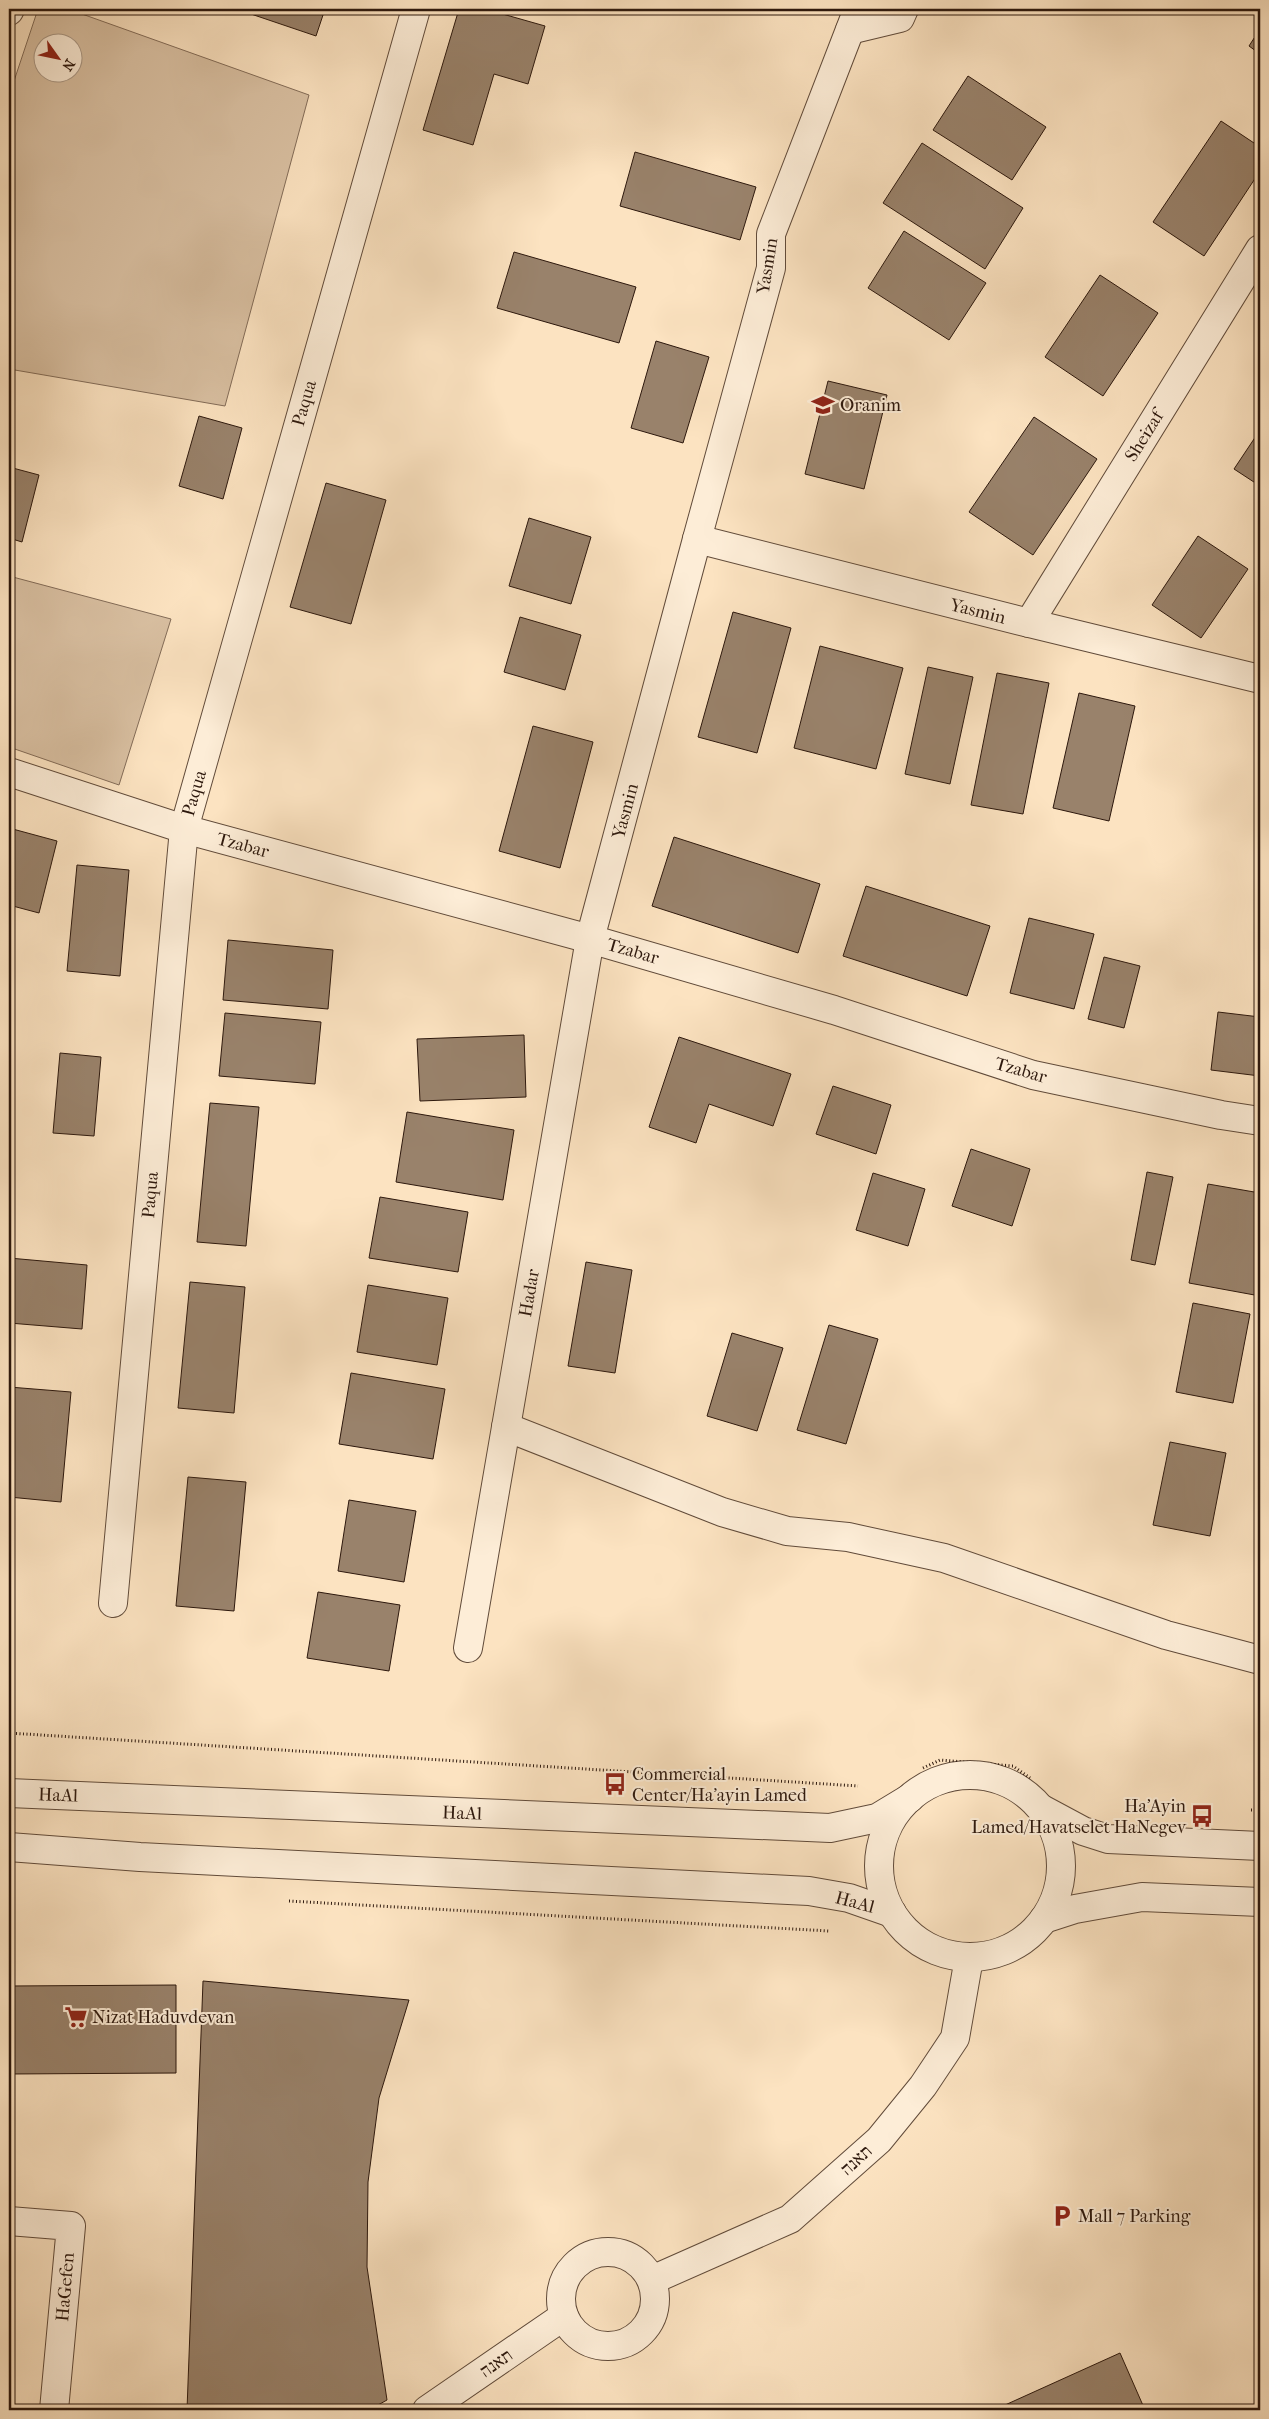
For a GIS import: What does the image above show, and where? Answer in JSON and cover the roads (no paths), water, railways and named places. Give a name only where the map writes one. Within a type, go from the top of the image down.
[{"type":"street","name":"Paqua","points":[[113,1603],[184,829],[416,9]]},
{"type":"street","name":"Yasmin","points":[[590,939],[771,268],[771,234],[854,19],[900,18],[904,9]]},
{"type":"street","name":"Sheizaf","points":[[1028,623],[1260,249]]},
{"type":"street","name":"Yasmin","points":[[698,538],[1028,623],[1260,678]]},
{"type":"street","name":"Tzabar","points":[[9,772],[184,829],[590,939],[834,1010],[1033,1075],[1222,1116],[1260,1121]]},
{"type":"street","name":"Hadar","points":[[468,1648],[590,939]]},
{"type":"street","points":[[506,1427],[722,1512],[787,1531],[848,1537],[944,1558],[1166,1635],[1260,1660]]},
{"type":"street","name":"HaAl","points":[[9,1793],[830,1828],[877,1818],[935,1782],[964,1775],[993,1778],[1040,1796]]},
{"type":"street","points":[[910,1798],[894,1817],[883,1840],[879,1865],[882,1890],[892,1913],[912,1937],[938,1952],[968,1958],[998,1953],[1024,1940],[1044,1919],[1058,1893],[1062,1864],[1056,1834],[1040,1796]]},
{"type":"street","points":[[1040,1796],[1083,1831],[1108,1839],[1260,1846]]},
{"type":"street","name":"HaAl","points":[[9,1847],[140,1857],[809,1891],[849,1898],[892,1913]]},
{"type":"street","points":[[1044,1919],[1075,1910],[1142,1897],[1260,1902]]},
{"type":"street","name":"תאנה","points":[[652,2280],[790,2219],[879,2140],[923,2086],[956,2038],[968,1958]]},
{"type":"street","name":"HaGefen","points":[[9,2222],[70,2226],[54,2410]]},
{"type":"street","points":[[603,2252],[625,2255],[644,2267],[652,2280],[655,2307],[651,2320],[644,2332],[620,2346],[606,2347],[592,2344],[580,2338],[570,2328],[564,2316],[561,2302],[562,2288],[576,2263],[588,2256],[603,2252]]},
{"type":"street","name":"תאנה","points":[[428,2410],[564,2316]]},
{"type":"place","name":"Oranim","points":[[823,405]]},
{"type":"place","name":"Commercial Center/Ha'ayin Lamed","points":[[615,1784]]},
{"type":"place","name":"Ha'Ayin Lamed/Havatselet HaNegev","points":[[1202,1816]]},
{"type":"place","name":"Nizat Haduvdevan","points":[[76,2017]]},
{"type":"place","name":"Mall 7 Parking","points":[[1062,2216]]}]
